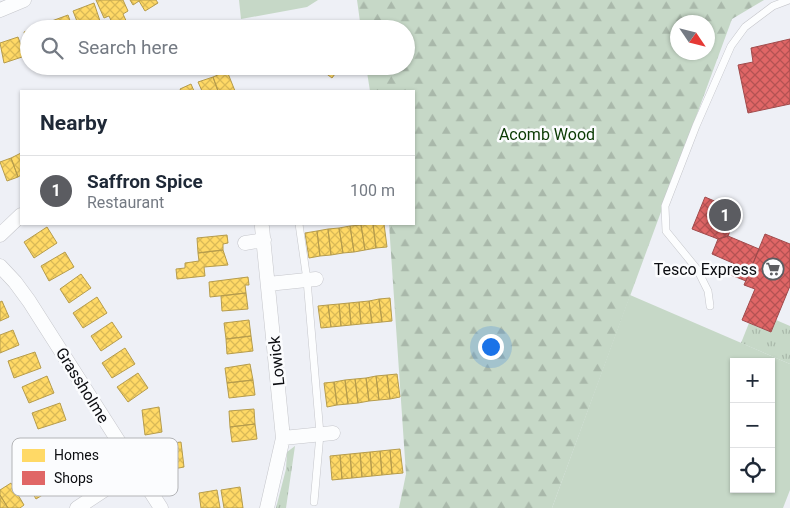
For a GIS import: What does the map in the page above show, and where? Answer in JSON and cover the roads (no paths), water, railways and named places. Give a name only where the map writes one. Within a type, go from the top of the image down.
[{"type":"street","points":[[0,10],[24,0]]},
{"type":"street","points":[[0,235],[20,216]]},
{"type":"street","name":"Lowick","points":[[245,242],[263,234],[283,438],[267,508]]},
{"type":"street","name":"Grassholme","points":[[0,266],[29,300],[116,438]]},
{"type":"street","points":[[268,284],[311,280]]},
{"type":"street","points":[[283,438],[327,434]]},
{"type":"street","points":[[77,508],[95,496]]},
{"type":"street","name":"Grassholme","points":[[153,496],[161,508]]},
{"type":"lane","points":[[710,306],[708,291],[697,269],[666,231],[665,206],[696,126],[731,46],[745,27],[773,6],[789,0]]},
{"type":"lane","points":[[299,225],[311,280],[327,434],[314,502]]},
{"type":"place","name":"Saffron Spice","points":[[725,215]]},
{"type":"place","name":"Tesco Express","points":[[773,269]]},
{"type":"park label","name":"Acomb Wood","points":[[547,134]]}]
